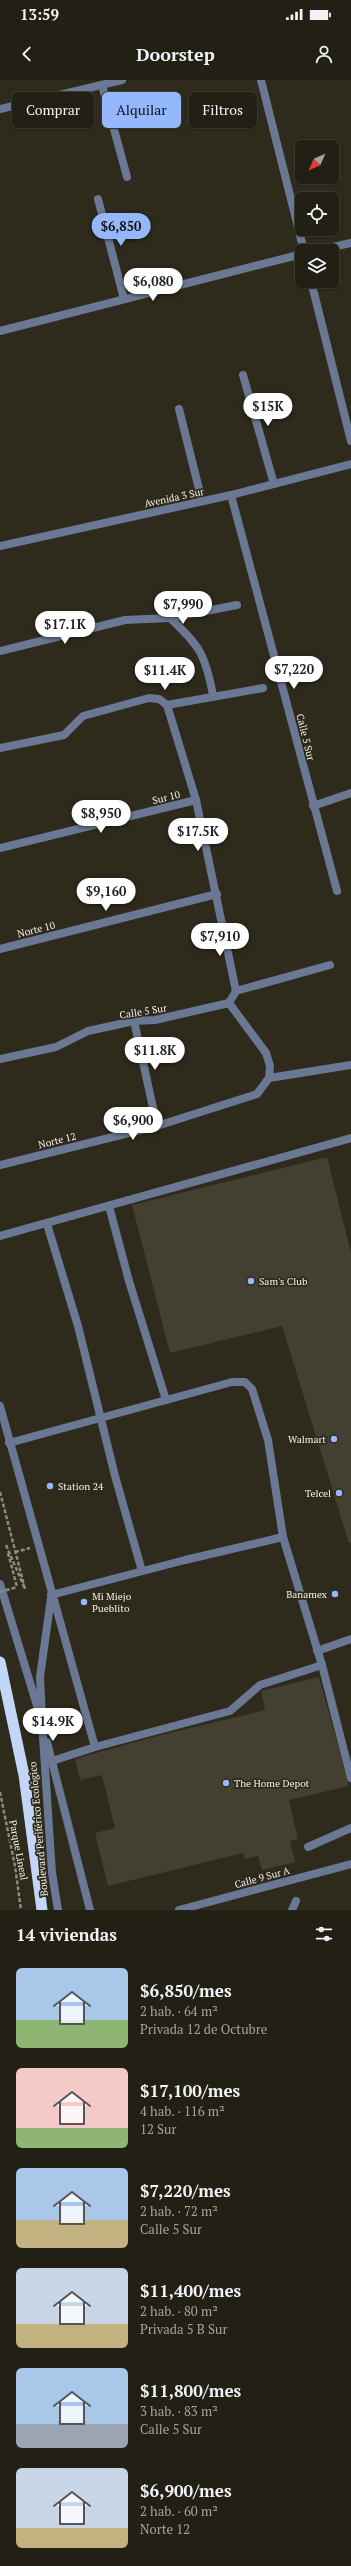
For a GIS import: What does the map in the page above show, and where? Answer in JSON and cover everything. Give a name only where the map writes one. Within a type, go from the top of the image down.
[{"type":"highway","name":"Boulevard Periférico Ecológico","points":[[0,1662],[24,1775],[42,1910]]},
{"type":"street","points":[[0,109],[122,80]]},
{"type":"street","points":[[261,80],[302,244]]},
{"type":"street","points":[[102,85],[127,177]]},
{"type":"street","points":[[98,200],[124,299]]},
{"type":"street","points":[[339,246],[351,243]]},
{"type":"street","points":[[0,331],[295,256]]},
{"type":"street","points":[[313,288],[351,441]]},
{"type":"street","points":[[243,375],[274,484]]},
{"type":"street","points":[[179,409],[202,501]]},
{"type":"street","name":"Avenida 3 Sur","points":[[0,546],[202,501],[351,464]]},
{"type":"street","name":"Calle 5 Sur","points":[[231,494],[313,806],[337,891]]},
{"type":"street","points":[[0,651],[125,620],[170,618],[237,605]]},
{"type":"street","points":[[170,618],[200,650],[207,664],[213,695]]},
{"type":"street","points":[[168,705],[213,695],[263,688]]},
{"type":"street","points":[[0,748],[64,735],[83,716],[149,698],[159,699],[168,705],[196,800],[217,894],[236,991],[229,1003],[266,1053],[270,1066],[269,1078],[351,1064]]},
{"type":"street","points":[[313,806],[351,793]]},
{"type":"street","name":"Sur 10","points":[[0,848],[196,800]]},
{"type":"street","name":"Norte 10","points":[[0,949],[217,894]]},
{"type":"street","points":[[236,991],[330,965]]},
{"type":"street","name":"Calle 5 Sur","points":[[0,1059],[56,1047],[88,1032],[134,1021],[155,1020],[229,1003]]},
{"type":"street","points":[[134,1021],[157,1126]]},
{"type":"street","name":"Norte 12","points":[[0,1165],[157,1126],[257,1094],[269,1078]]},
{"type":"street","points":[[0,1236],[351,1138]]},
{"type":"street","points":[[109,1206],[129,1281],[166,1400]]},
{"type":"street","points":[[47,1224],[102,1416],[115,1476],[142,1571]]},
{"type":"street","points":[[9,1443],[102,1416],[232,1382],[245,1382],[252,1389],[268,1440],[283,1537],[322,1665],[351,1778]]},
{"type":"street","points":[[0,1406],[3,1431],[9,1443],[95,1747]]},
{"type":"street","points":[[51,1595],[142,1571],[283,1537]]},
{"type":"street","name":"Boulevard Periférico Ecológico","points":[[0,1584],[42,1722],[52,1873],[58,1910]]},
{"type":"street","points":[[51,1595],[40,1677],[42,1722],[90,1910]]},
{"type":"street","points":[[317,1651],[351,1639]]},
{"type":"street","points":[[52,1761],[95,1747],[230,1711],[260,1685],[322,1665]]},
{"type":"street","points":[[308,1847],[351,1828]]},
{"type":"street","name":"Calle 9 Sur A","points":[[179,1910],[351,1864]]},
{"type":"street","points":[[292,1910],[296,1901]]},
{"type":"path","points":[[0,1492],[24,1589],[6,1545],[17,1587],[0,1592]]},
{"type":"path","points":[[15,1552],[38,1546]]},
{"type":"path","name":"Parque Lineal","points":[[0,1792],[15,1866],[21,1910]]},
{"type":"building","name":"Sam's Club","points":[[327,1157],[351,1253],[351,1542],[349,1543],[282,1326],[170,1353],[132,1205]]},
{"type":"building","name":"The Home Depot","points":[[319,1677],[349,1786],[289,1800],[298,1839],[290,1841],[295,1862],[262,1870],[258,1856],[245,1859],[243,1853],[108,1886],[95,1833],[115,1828],[102,1775],[80,1780],[75,1759],[157,1736],[265,1710],[261,1691]]},
{"type":"place","name":"Sam's Club","points":[[251,1281]]},
{"type":"place","name":"Walmart","points":[[334,1439]]},
{"type":"place","name":"Station 24","points":[[50,1486]]},
{"type":"place","name":"Telcel","points":[[339,1493]]},
{"type":"place","name":"Banamex","points":[[335,1594]]},
{"type":"place","name":"Mi Miejo Pueblito","points":[[84,1602]]},
{"type":"place","name":"The Home Depot","points":[[226,1783]]}]
